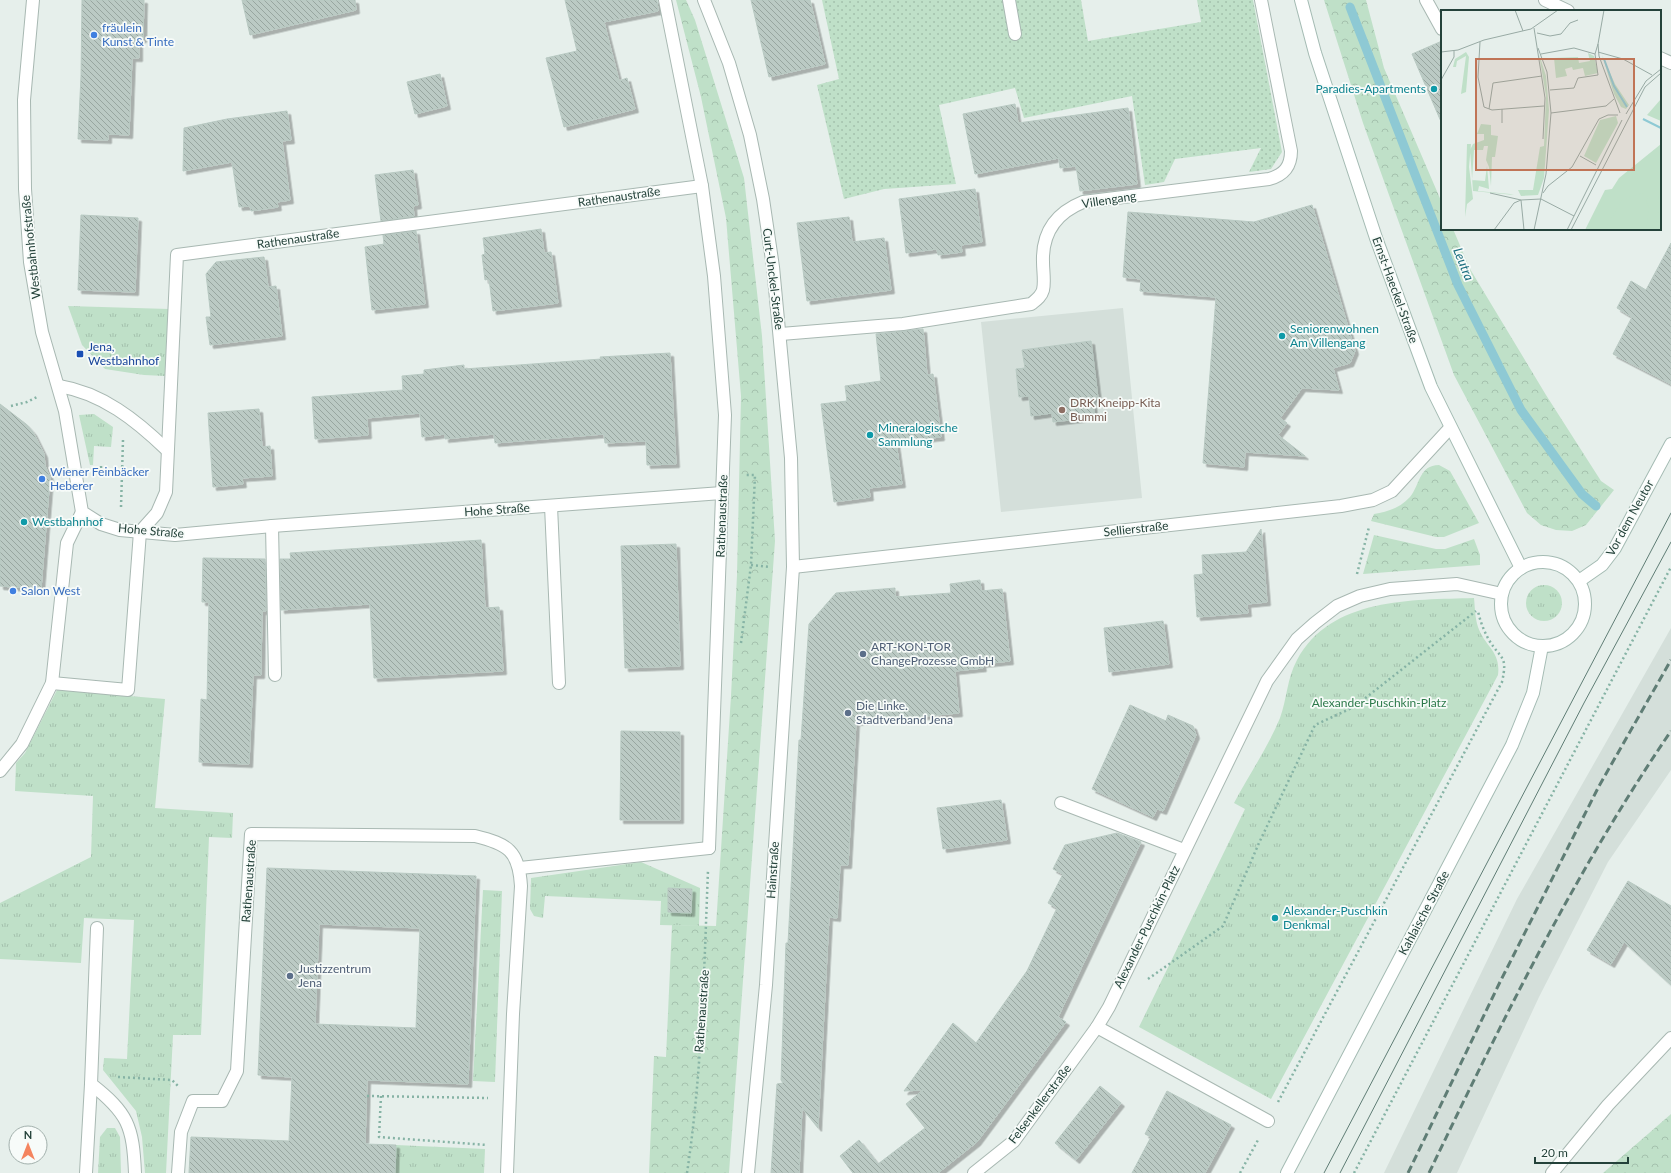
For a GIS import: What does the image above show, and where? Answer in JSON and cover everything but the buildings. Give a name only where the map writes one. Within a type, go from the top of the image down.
[{"type":"street","name":"Westbahnhofstraße","points":[[33,0],[24,100],[25,189],[30,262],[42,332],[59,386],[82,512]]},
{"type":"street","name":"Rathenaustraße","points":[[665,0],[702,186],[714,276],[725,416],[709,848]]},
{"type":"street","name":"Curt-Unckel-Straße","points":[[704,0],[729,63],[750,135],[771,252],[791,458],[793,567]]},
{"type":"street","points":[[1009,0],[1015,34]]},
{"type":"street","name":"Villengang","points":[[780,334],[903,324],[1031,304],[1039,298],[1043,290],[1042,251],[1050,226],[1059,216],[1071,207],[1083,202],[1269,180],[1279,176],[1285,171],[1291,161],[1291,151],[1261,0]]},
{"type":"street","name":"Ernst-Haeckel-Straße","points":[[1301,0],[1315,53],[1376,238],[1430,387],[1521,568]]},
{"type":"street","points":[[1426,0],[1441,28]]},
{"type":"street","points":[[1549,1],[1566,10]]},
{"type":"street","points":[[1661,58],[1671,63]]},
{"type":"street","name":"Rathenaustraße","points":[[140,532],[157,513],[166,492],[177,255],[702,186]]},
{"type":"street","points":[[59,386],[77,389],[98,398],[124,414],[167,450]]},
{"type":"street","name":"Sellierstraße","points":[[793,567],[1333,506],[1373,500],[1392,491],[1450,428]]},
{"type":"street","name":"Vor dem Neutor","points":[[1579,581],[1602,565],[1615,548],[1671,444]]},
{"type":"street","name":"Hohe Straße","points":[[82,512],[101,524],[120,530],[175,535],[272,526],[722,493]]},
{"type":"street","points":[[551,506],[559,683]]},
{"type":"street","points":[[0,771],[22,744],[52,683],[67,543],[82,512]]},
{"type":"street","points":[[272,526],[275,675]]},
{"type":"street","points":[[52,683],[128,690],[140,532]]},
{"type":"street","points":[[1539,562],[1552,563],[1565,568],[1579,581],[1585,600],[1582,620],[1574,633],[1561,642],[1542,646],[1522,641],[1514,635],[1507,626],[1502,616],[1502,594],[1506,583],[1521,568],[1539,562]]},
{"type":"street","name":"Hainstraße","points":[[748,1173],[766,985],[793,567]]},
{"type":"street","name":"Alexander-Puschkin-Platz","points":[[1097,1027],[1109,1007],[1267,681],[1297,639],[1337,606],[1360,596],[1390,589],[1457,584],[1502,594]]},
{"type":"street","name":"Kahlaische Straße","points":[[1287,1173],[1512,745],[1533,693],[1542,646]]},
{"type":"street","points":[[1061,803],[1184,850]]},
{"type":"street","name":"Rathenaustraße","points":[[193,1101],[222,1101],[237,1071],[251,834],[475,836],[493,840],[506,847],[514,856],[520,868]]},
{"type":"street","points":[[507,1173],[513,1014],[520,933],[520,868],[709,848]]},
{"type":"street","points":[[86,1173],[97,928]]},
{"type":"street","points":[[1097,1027],[1268,1121]]},
{"type":"street","name":"Felsenkellerstraße","points":[[974,1173],[1014,1141],[1097,1027]]},
{"type":"street","points":[[1552,1173],[1608,1105],[1671,1038]]},
{"type":"street","points":[[91,1080],[121,1110],[128,1126],[134,1151],[135,1173]]},
{"type":"street","points":[[178,1173],[181,1132],[193,1101]]},
{"type":"path","points":[[11,406],[27,402]]},
{"type":"path","points":[[120,530],[124,414]]},
{"type":"path","points":[[101,466],[101,472]]},
{"type":"path","points":[[741,644],[751,565],[755,475]]},
{"type":"path","points":[[1356,580],[1369,527]]},
{"type":"path","points":[[751,565],[771,566]]},
{"type":"path","points":[[1354,1173],[1671,567]]},
{"type":"path","points":[[1147,980],[1223,926],[1259,843],[1315,725],[1354,707],[1477,610],[1489,641],[1502,657],[1505,667],[1502,682],[1240,1173]]},
{"type":"path","name":"Rathenaustraße","points":[[687,1173],[692,1140],[703,1014],[709,848]]},
{"type":"path","points":[[91,1080],[172,1080],[193,1101]]},
{"type":"path","points":[[367,1096],[491,1098]]},
{"type":"path","points":[[381,1096],[379,1137],[489,1145],[489,1152]]},
{"type":"shaded area","name":"DRK Kneipp-Kita Bummi","points":[[1123,308],[1142,498],[1001,512],[981,322]]},
{"type":"shaded area","points":[[1671,628],[1671,770],[1608,862],[1539,997],[1457,1173],[1384,1173],[1517,899]]},
{"type":"green space","points":[[676,0],[686,0],[695,20],[744,178],[762,336],[775,541],[729,1173],[649,1173],[654,1056],[666,1057],[672,925],[716,926],[731,696],[737,575],[741,396],[726,218],[701,97]]},
{"type":"green space","points":[[822,0],[1081,0],[1088,41],[1201,22],[1197,0],[1253,0],[1282,152],[1271,169],[1249,172],[1261,148],[1175,159],[1164,182],[1145,185],[1132,96],[1024,118],[1015,88],[939,105],[956,184],[884,189],[844,199],[817,85],[839,79]]},
{"type":"green space","points":[[1324,0],[1366,0],[1384,68],[1441,201],[1441,230],[1453,230],[1470,269],[1546,395],[1601,481],[1614,490],[1586,525],[1572,531],[1556,530],[1541,525],[1527,513],[1454,375],[1363,123]]},
{"type":"green space","points":[[68,306],[169,309],[165,376],[144,375],[105,369],[82,345]]},
{"type":"green space","points":[[94,414],[113,427],[111,447],[94,446],[93,465],[90,465],[79,415]]},
{"type":"green space","points":[[1439,465],[1450,471],[1479,523],[1444,537],[1436,537],[1371,521],[1374,514],[1393,509],[1406,501],[1410,497],[1427,468]]},
{"type":"green space","points":[[1374,535],[1436,549],[1445,549],[1474,539],[1480,555],[1480,565],[1363,574]]},
{"type":"green space","points":[[1548,585],[1557,590],[1561,596],[1561,610],[1557,616],[1548,621],[1540,621],[1531,616],[1527,610],[1526,599],[1531,590],[1537,586]]},
{"type":"green space","name":"Alexander-Puschkin-Platz","points":[[1474,598],[1478,627],[1484,640],[1495,655],[1497,660],[1498,675],[1271,1099],[1139,1027],[1245,809],[1234,803],[1275,729],[1280,718],[1294,667],[1297,660],[1312,639],[1330,624],[1352,613],[1375,606],[1400,602]]},
{"type":"green space","points":[[57,690],[165,699],[155,808],[233,813],[232,838],[209,837],[201,1035],[173,1035],[166,1173],[145,1173],[142,1137],[136,1111],[103,1070],[104,1058],[127,1059],[134,920],[84,918],[81,963],[0,959],[0,903],[91,857],[93,796],[15,791],[16,763],[25,753]]},
{"type":"green space","points":[[641,862],[700,888],[699,926],[660,925],[661,901],[545,896],[543,918],[534,916],[530,909],[531,878]]},
{"type":"green space","points":[[483,890],[502,891],[495,1082],[473,1081]]},
{"type":"green space","points":[[1671,1114],[1671,1173],[1603,1173]]},
{"type":"green space","points":[[107,1128],[115,1128],[120,1137],[121,1173],[98,1173],[100,1137]]},
{"type":"green space","points":[[396,1145],[485,1149],[484,1173],[395,1173]]},
{"type":"waterway","name":"Leutra","points":[[1350,7],[1458,285],[1521,410],[1582,494],[1596,506]]},
{"type":"tram line","points":[[1324,1173],[1671,513]]},
{"type":"tram line","points":[[1340,1173],[1584,703],[1671,542]]},
{"type":"railway","points":[[1408,1173],[1500,982],[1599,786],[1671,660]]},
{"type":"railway","points":[[1429,1173],[1484,1059],[1572,892],[1603,837],[1671,731]]},
{"type":"place","name":"fräulein Kunst & Tinte","points":[[94,35]]},
{"type":"place","name":"Paradies-Apartments","points":[[1434,89]]},
{"type":"place","name":"Seniorenwohnen Am Villengang","points":[[1282,336]]},
{"type":"place","name":"Jena, Westbahnhof","points":[[80,354]]},
{"type":"place","name":"DRK Kneipp-Kita Bummi","points":[[1062,410]]},
{"type":"place","name":"Mineralogische Sammlung","points":[[870,435]]},
{"type":"place","name":"Wiener Feinbäcker Heberer","points":[[42,479]]},
{"type":"place","name":"Westbahnhof","points":[[24,522]]},
{"type":"place","name":"Salon West","points":[[13,591]]},
{"type":"place","name":"ART-KON-TOR ChangeProzesse GmbH","points":[[863,654]]},
{"type":"place","name":"Die Linke. Stadtverband Jena","points":[[848,713]]},
{"type":"place","name":"Alexander-Puschkin Denkmal","points":[[1275,918]]},
{"type":"place","name":"Justizzentrum Jena","points":[[290,976]]}]
